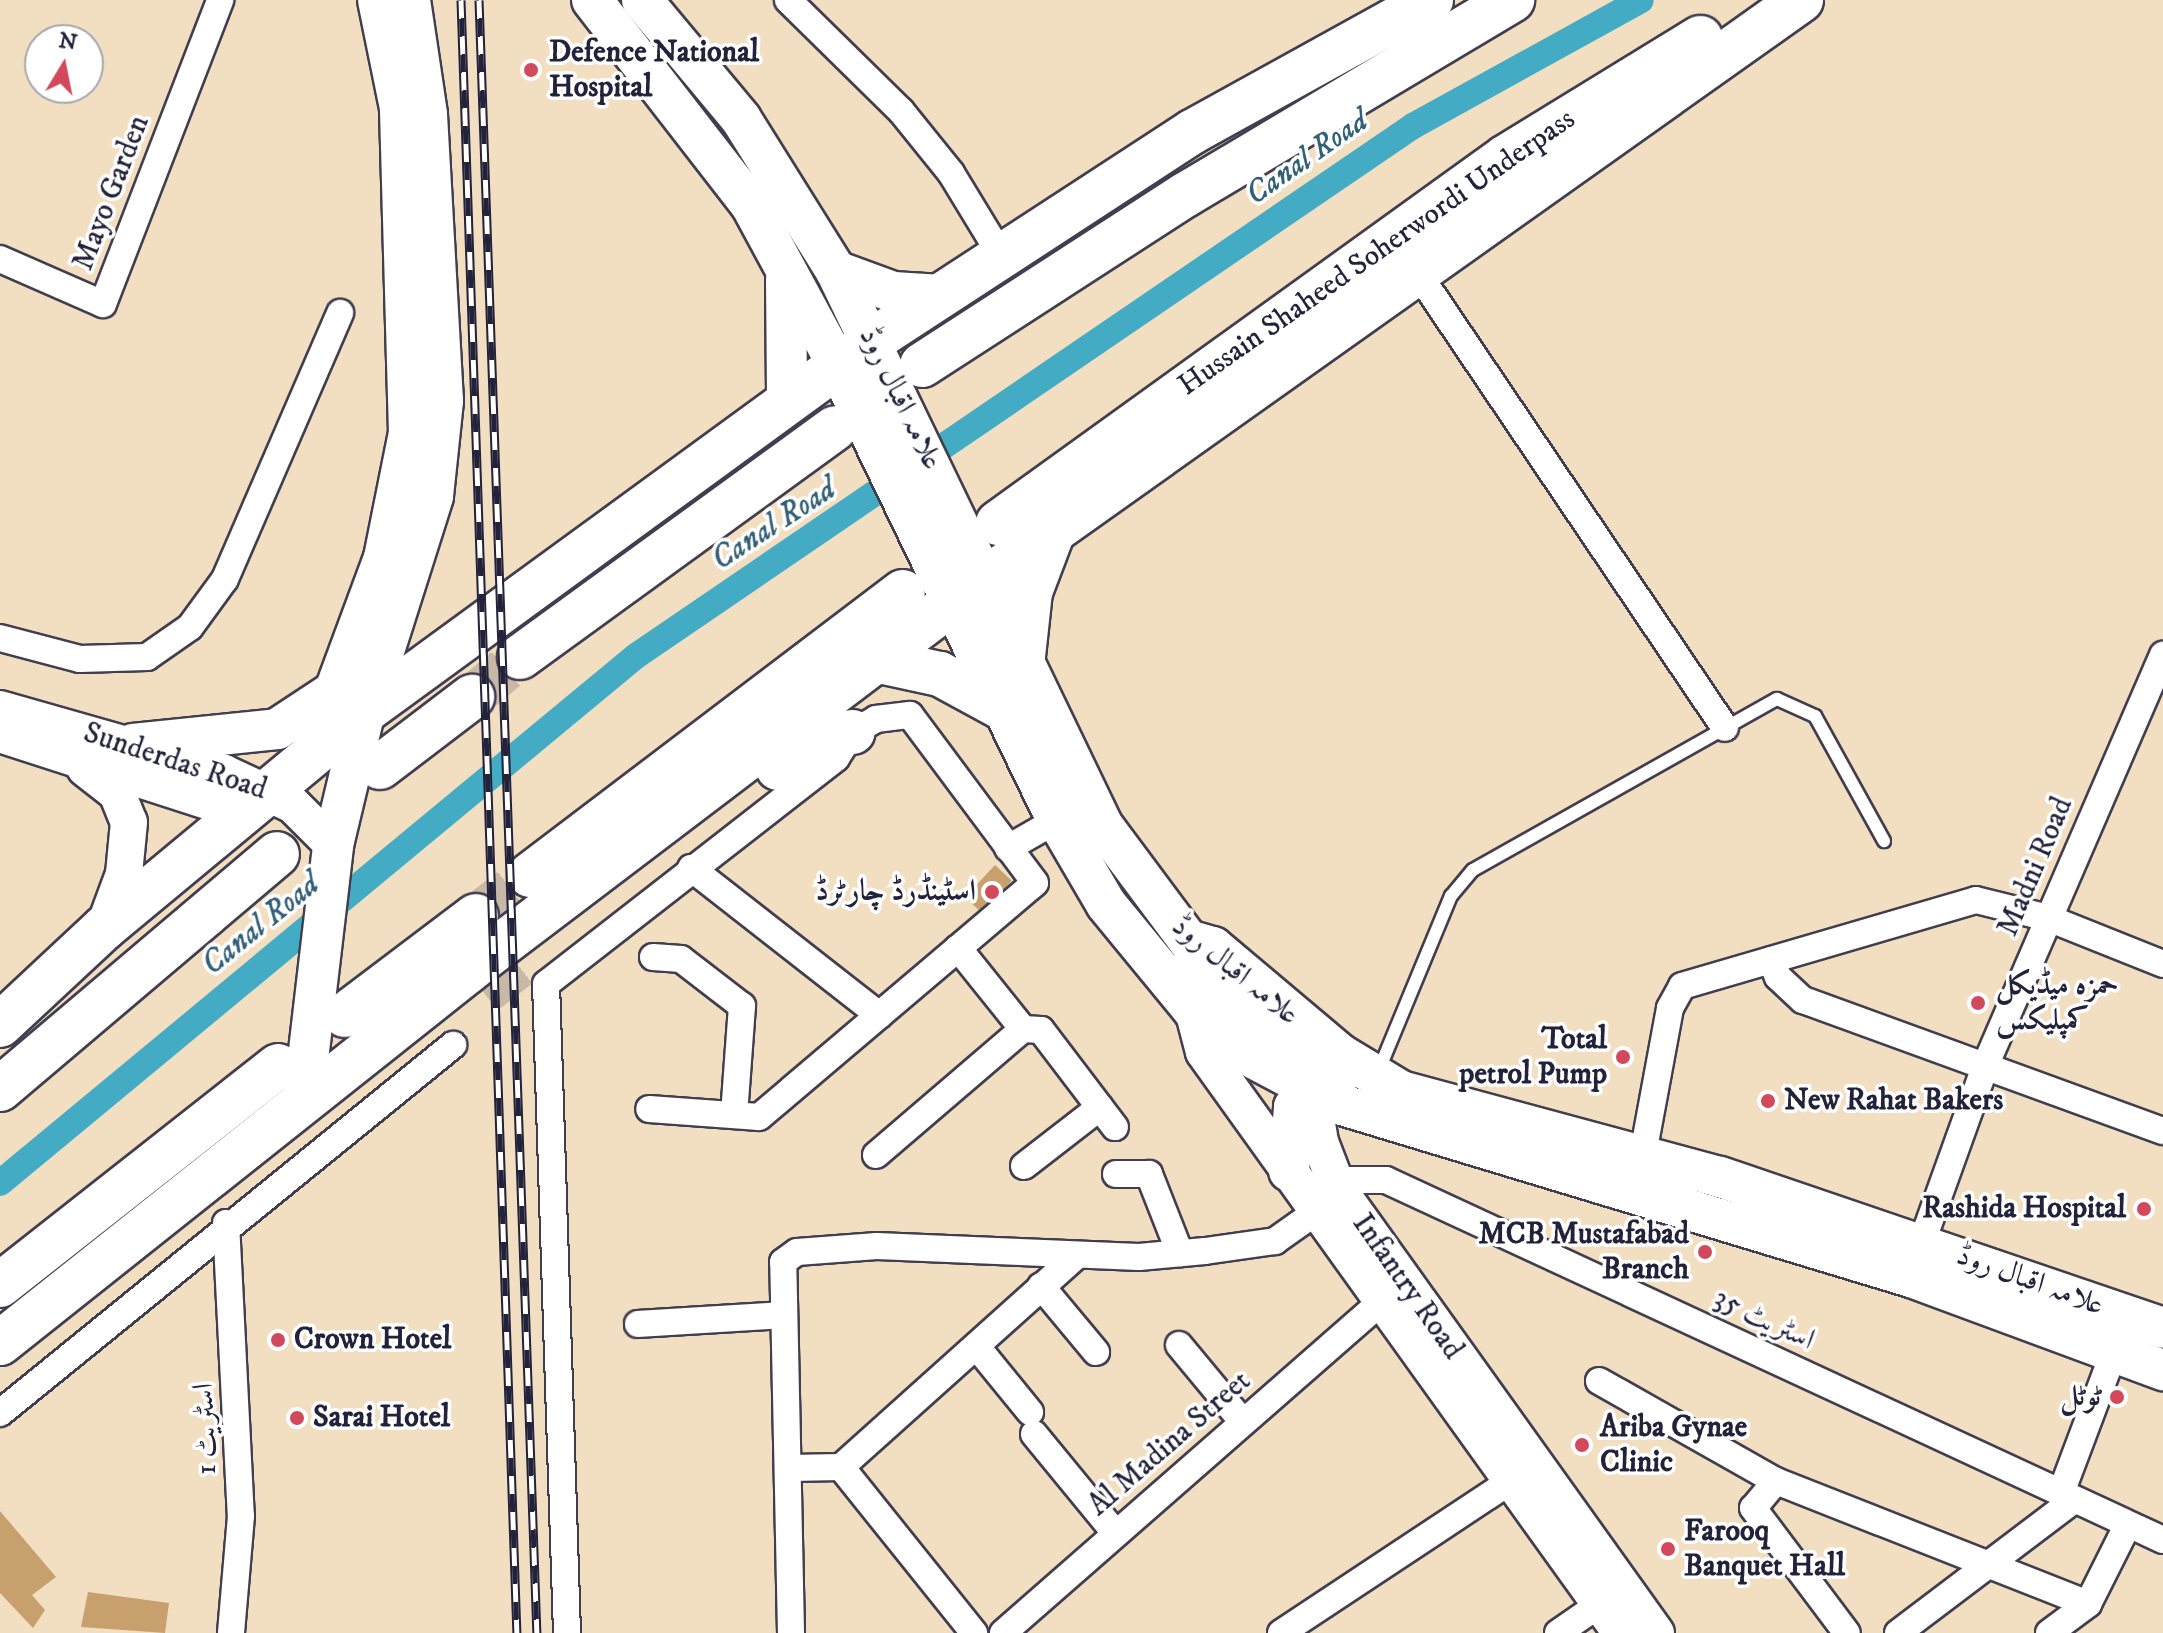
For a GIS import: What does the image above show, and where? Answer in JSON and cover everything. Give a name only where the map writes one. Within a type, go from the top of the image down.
[{"type":"highway","points":[[0,1025],[104,928],[310,758],[352,699],[787,403],[873,340],[1192,132],[1431,0]]},
{"type":"highway","points":[[922,365],[1185,195],[1512,0]]},
{"type":"highway","name":"Hussain Shaheed Soherwordi Underpass","points":[[998,523],[1506,157],[1767,0]]},
{"type":"highway","points":[[0,1343],[303,1102],[875,660],[1801,0]]},
{"type":"highway","points":[[520,657],[853,432]]},
{"type":"highway","points":[[1023,656],[1030,592],[1053,531]]},
{"type":"highway","points":[[530,875],[903,592]]},
{"type":"highway","points":[[875,660],[940,674],[999,706]]},
{"type":"highway","points":[[380,767],[472,697]]},
{"type":"highway","points":[[528,959],[817,737],[853,732]]},
{"type":"highway","points":[[0,1089],[277,854]]},
{"type":"highway","points":[[345,1015],[476,916]]},
{"type":"highway","points":[[0,1367],[484,993]]},
{"type":"highway","points":[[0,1285],[278,1066]]},
{"type":"main road","points":[[303,1102],[352,699],[409,433],[400,108],[378,0]]},
{"type":"main road","points":[[133,744],[277,729],[352,699],[433,496],[443,401],[427,114],[410,0]]},
{"type":"main road","name":"علامہ اقبال روڈ","points":[[592,0],[713,151],[784,263],[838,366],[853,432],[915,533],[1057,820],[1106,904],[1193,1010],[1314,1092],[1713,1195],[1922,1242],[2163,1328]]},
{"type":"main road","name":"علامہ اقبال روڈ","points":[[642,0],[741,119],[836,271],[873,340],[1103,826],[1188,940],[1213,947],[1369,1074],[1423,1099],[1643,1154],[1713,1195],[2163,1370]]},
{"type":"main road","points":[[784,263],[792,353],[787,403]]},
{"type":"main road","points":[[836,271],[893,292],[942,295]]},
{"type":"main road","name":"Sunderdas Road","points":[[0,709],[133,744],[255,802]]},
{"type":"main road","name":"Sunderdas Road","points":[[0,734],[67,755],[304,813],[333,848]]},
{"type":"main road","points":[[67,755],[117,793],[129,822],[124,874],[104,928]]},
{"type":"main road","name":"Infantry Road","points":[[1188,940],[1196,965],[1306,1059],[1333,1180],[1556,1518],[1600,1604],[1621,1633]]},
{"type":"main road","name":"Infantry Road","points":[[1193,1010],[1204,1052],[1379,1304],[1511,1481],[1556,1518],[1656,1633]]},
{"type":"main road","points":[[1289,1171],[1289,1116],[1314,1092],[1369,1074]]},
{"type":"street","name":"Mayo Garden","points":[[0,259],[103,304],[220,0]]},
{"type":"street","points":[[788,0],[901,111],[951,173],[1002,257]]},
{"type":"street","points":[[1417,272],[1725,728]]},
{"type":"street","points":[[0,638],[80,659],[147,657],[190,627],[225,579],[340,313]]},
{"type":"street","name":"Madni Road","points":[[1922,1242],[1986,1064],[2163,655]]},
{"type":"street","points":[[567,1633],[543,1001],[546,984],[566,964],[836,758],[853,732],[876,719],[910,715],[1035,883],[759,1117],[649,1109]]},
{"type":"street","points":[[1008,848],[1057,820]]},
{"type":"street","points":[[691,868],[879,1015]]},
{"type":"street","points":[[1643,1154],[1674,994],[1771,960],[1976,900],[2048,918],[2163,964]]},
{"type":"street","points":[[958,948],[1023,1029]]},
{"type":"street","points":[[653,957],[681,959],[742,1006],[734,1115]]},
{"type":"street","points":[[1771,960],[1778,977],[1803,1000],[1986,1064],[2163,1131]]},
{"type":"street","points":[[876,1155],[1023,1029],[1041,1030],[1107,1117],[1024,1166]]},
{"type":"street","points":[[0,1413],[226,1223],[453,1045]]},
{"type":"street","points":[[1116,1174],[1149,1174],[1180,1253]]},
{"type":"street","name":"اسٹریٹ 35","points":[[1333,1180],[1386,1180],[2163,1540]]},
{"type":"street","points":[[791,1633],[791,1468],[783,1262],[797,1252],[877,1246],[1076,1256],[1180,1253],[1275,1241],[1316,1212]]},
{"type":"street","name":"اسٹریٹ 1","points":[[226,1223],[241,1516],[231,1633]]},
{"type":"street","points":[[791,1468],[841,1467],[1076,1256]]},
{"type":"street","points":[[1041,1286],[1096,1352]]},
{"type":"street","name":"Al Madina Street","points":[[1003,1633],[1379,1304]]},
{"type":"street","points":[[638,1324],[784,1315]]},
{"type":"street","points":[[1179,1345],[1243,1422]]},
{"type":"street","points":[[977,1347],[1116,1534]]},
{"type":"street","points":[[1898,1633],[1992,1565],[2068,1497],[2114,1352]]},
{"type":"street","points":[[1599,1381],[1776,1481],[2088,1604]]},
{"type":"street","points":[[841,1467],[974,1633]]},
{"type":"street","points":[[1281,1633],[1511,1481]]},
{"type":"street","points":[[1776,1481],[1753,1508],[1847,1633]]},
{"type":"street","points":[[2049,1633],[2088,1604],[2128,1524]]},
{"type":"street","points":[[1558,1633],[1600,1604]]},
{"type":"lane","points":[[1369,1074],[1451,896],[1473,870],[1777,699],[1815,716],[1884,841]]},
{"type":"building","name":"اسٹینڈرڈ چارٹرڈ","points":[[995,865],[1012,881],[982,913],[965,897]]},
{"type":"building","points":[[0,1511],[56,1577],[32,1595],[45,1610],[33,1628],[0,1593]]},
{"type":"building","points":[[88,1592],[169,1603],[165,1633],[81,1627]]},
{"type":"waterway","name":"Canal Road","points":[[0,1183],[636,656],[1413,126],[1641,0]]},
{"type":"tunnel","points":[[472,697],[520,657]]},
{"type":"tunnel","points":[[476,916],[530,875]]},
{"type":"tunnel","points":[[484,993],[528,959]]},
{"type":"railway","points":[[461,0],[517,1633]]},
{"type":"railway","points":[[479,0],[537,1633]]},
{"type":"place","name":"Defence National Hospital","points":[[531,70]]},
{"type":"place","name":"اسٹینڈرڈ چارٹرڈ","points":[[992,892]]},
{"type":"place","name":"حمزہ میڈیکل کمپلیکس","points":[[1978,1003]]},
{"type":"place","name":"Total petrol Pump","points":[[1623,1057]]},
{"type":"place","name":"New Rahat Bakers","points":[[1768,1101]]},
{"type":"place","name":"Rashida Hospital","points":[[2144,1209]]},
{"type":"place","name":"MCB Mustafabad Branch","points":[[1705,1252]]},
{"type":"place","name":"Crown Hotel","points":[[278,1340]]},
{"type":"place","name":"ٹوٹل","points":[[2117,1397]]},
{"type":"place","name":"Sarai Hotel","points":[[297,1418]]},
{"type":"place","name":"Ariba Gynae Clinic","points":[[1582,1445]]},
{"type":"place","name":"Farooq Banquet Hall","points":[[1668,1549]]}]
